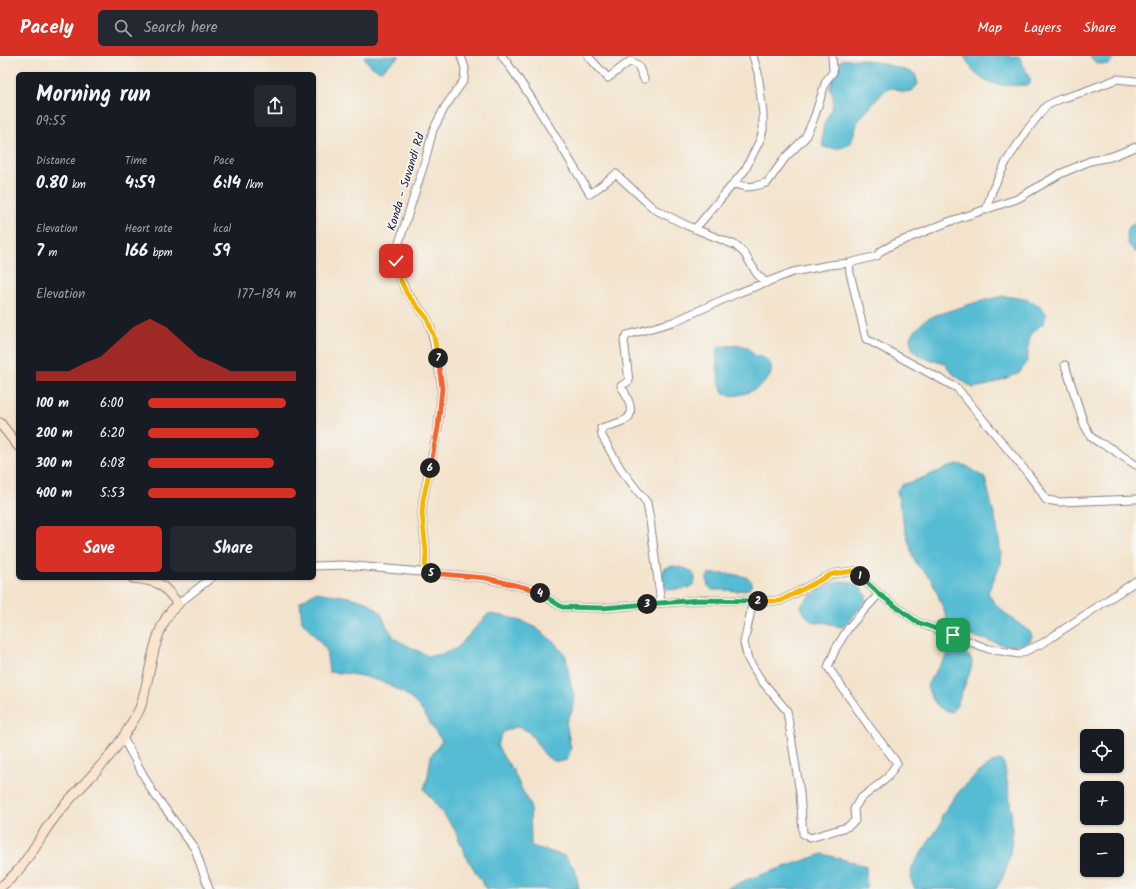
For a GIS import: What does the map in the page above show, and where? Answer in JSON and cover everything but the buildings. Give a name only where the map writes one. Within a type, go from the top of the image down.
[{"type":"street","name":"Konda - Suvandi Rd","points":[[425,572],[426,551],[422,514],[423,500],[438,428],[442,388],[434,337],[427,318],[407,294],[396,270],[396,261],[398,246],[425,161],[433,130],[464,80],[465,68],[461,56]]},
{"type":"street","points":[[502,56],[537,107],[590,194],[616,174],[654,209],[695,229],[735,245],[744,253],[757,274],[766,283]]},
{"type":"street","points":[[588,56],[608,78],[630,61],[638,65],[644,79]]},
{"type":"street","points":[[695,229],[745,170],[760,140],[763,130],[763,114],[760,88],[753,56]]},
{"type":"street","points":[[734,184],[748,187],[767,183],[785,158],[805,138],[814,118],[826,81],[833,72],[832,56]]},
{"type":"street","points":[[986,210],[992,190],[1006,162],[1028,129],[1046,106],[1060,99],[1117,79],[1136,81]]},
{"type":"street","points":[[661,603],[647,504],[620,468],[602,436],[601,430],[601,428],[628,419],[631,414],[629,402],[621,386],[628,381],[624,340],[628,335],[673,322],[738,293],[793,272],[828,265],[849,263],[877,256],[881,251],[894,244],[951,221],[1017,199],[1060,174],[1136,147]]},
{"type":"street","points":[[849,263],[850,273],[866,339],[957,388],[1029,475],[1046,500],[1060,502],[1136,499]]},
{"type":"street","points":[[1065,365],[1084,424],[1091,437],[1113,449],[1136,466]]},
{"type":"street","points":[[0,423],[16,443]]},
{"type":"street","points":[[316,566],[345,565],[486,578],[535,590],[562,607],[603,608],[700,600],[780,601],[832,574],[854,571],[879,594],[917,622],[989,649],[1020,654],[1043,643],[1136,581]]},
{"type":"street","points":[[146,580],[158,582],[168,590],[178,604]]},
{"type":"street","points":[[0,887],[17,872],[55,817],[123,738],[140,708],[161,626],[178,604],[208,580]]},
{"type":"street","points":[[753,601],[744,643],[748,659],[761,680],[787,711],[800,794],[803,834],[810,838],[847,827],[855,821],[854,809],[860,798],[887,778],[897,763],[870,729],[828,666],[836,648],[849,627],[879,594]]},
{"type":"street","points":[[123,738],[152,791],[195,849],[209,889]]},
{"type":"water","points":[[364,56],[400,56],[381,71],[371,65]]},
{"type":"water","points":[[964,56],[1019,56],[1031,81],[1029,85],[1007,85],[990,82],[976,74]]},
{"type":"water","points":[[1090,56],[1116,56],[1109,64],[1103,64],[1096,62]]},
{"type":"water","points":[[860,59],[881,63],[915,74],[918,84],[912,91],[903,92],[894,88],[886,89],[858,121],[851,143],[844,147],[837,148],[823,147],[823,128],[833,103],[830,88],[832,80],[841,60]]},
{"type":"water","points":[[1136,221],[1136,253],[1128,244],[1126,230]]},
{"type":"water","points":[[1003,296],[1022,298],[1033,302],[1043,309],[1046,315],[1044,323],[1033,331],[1029,341],[1027,362],[1019,373],[989,385],[973,388],[953,374],[945,364],[919,356],[912,348],[910,338],[924,321],[936,315]]},
{"type":"water","points":[[744,346],[753,354],[766,359],[769,362],[771,369],[769,377],[756,389],[746,393],[729,395],[724,393],[719,380],[716,356],[719,347]]},
{"type":"water","points":[[957,464],[967,466],[985,478],[997,527],[1001,554],[1001,563],[988,592],[1000,609],[1030,632],[1032,636],[1030,641],[1023,644],[1008,646],[957,632],[949,624],[931,579],[918,566],[913,557],[902,518],[897,490],[902,485]]},
{"type":"water","points":[[673,566],[690,570],[695,579],[694,584],[689,588],[667,590],[663,582],[663,573],[665,568]]},
{"type":"water","points":[[709,574],[738,575],[750,579],[752,583],[749,589],[736,591],[712,590],[708,586],[707,578]]},
{"type":"water","points":[[841,581],[855,584],[862,589],[866,597],[866,602],[843,627],[827,623],[818,623],[805,615],[801,606],[808,598],[819,590]]},
{"type":"water","points":[[315,592],[349,597],[367,602],[380,612],[395,639],[428,656],[443,654],[457,648],[488,614],[504,616],[524,622],[535,627],[554,642],[566,656],[574,697],[572,711],[566,722],[571,749],[567,760],[558,761],[550,759],[530,734],[524,729],[517,727],[503,732],[497,745],[513,770],[530,804],[531,846],[565,856],[575,869],[579,889],[486,889],[466,856],[454,828],[424,789],[428,776],[431,756],[442,741],[419,707],[400,691],[378,680],[329,672],[326,649],[302,621],[300,602]]},
{"type":"water","points":[[953,650],[964,653],[971,658],[972,663],[956,707],[951,712],[942,709],[935,703],[927,686],[950,651]]},
{"type":"water","points":[[999,760],[1004,763],[1012,828],[1009,859],[1004,874],[996,889],[915,889],[911,880],[912,867],[942,822],[941,817],[953,799],[967,783],[981,771]]},
{"type":"water","points":[[823,854],[866,866],[866,889],[726,889],[746,880]]},
{"type":"route","points":[[396,261],[396,270],[400,281],[407,294],[427,318],[434,337],[442,388],[438,428],[423,500],[422,514],[426,551],[425,572],[486,578],[535,590],[562,607],[603,608],[700,600],[780,601],[832,574],[854,571],[879,594],[917,622],[953,635]]}]
